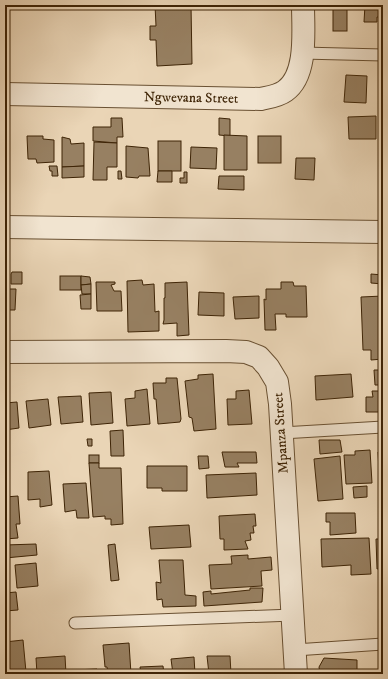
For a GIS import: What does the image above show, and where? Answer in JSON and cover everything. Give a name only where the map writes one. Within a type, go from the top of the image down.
[{"type":"street","name":"Ngwevana Street","points":[[5,94],[261,99],[276,96],[286,91],[294,82],[301,67],[303,5]]},
{"type":"street","points":[[5,227],[383,232]]},
{"type":"street","name":"Mpanza Street","points":[[5,352],[226,351],[246,352],[259,357],[268,367],[277,382],[280,404],[296,674]]},
{"type":"lane","points":[[302,53],[383,55]]},
{"type":"lane","points":[[282,433],[383,427]]},
{"type":"lane","points":[[75,623],[293,615]]},
{"type":"lane","points":[[295,650],[383,644]]},
{"type":"building","points":[[155,5],[191,5],[192,64],[157,66],[156,40],[150,40],[150,26],[156,26]]},
{"type":"building","points":[[365,5],[383,5],[383,17],[377,17],[377,22],[364,22]]},
{"type":"building","points":[[333,6],[347,6],[347,31],[333,31]]},
{"type":"building","points":[[346,75],[367,76],[366,103],[344,102]]},
{"type":"building","points":[[376,116],[376,139],[349,139],[348,117]]},
{"type":"building","points":[[111,118],[122,118],[123,137],[117,137],[117,143],[93,141],[93,127],[111,127]]},
{"type":"building","points":[[219,118],[230,119],[230,136],[219,135]]},
{"type":"building","points":[[224,135],[247,136],[247,170],[224,170]]},
{"type":"building","points":[[27,136],[43,136],[43,139],[54,140],[54,162],[37,163],[36,159],[28,159]]},
{"type":"building","points":[[258,136],[281,136],[281,163],[258,163]]},
{"type":"building","points":[[62,137],[70,139],[71,144],[84,143],[84,166],[62,167]]},
{"type":"building","points":[[158,141],[181,141],[181,171],[158,171]]},
{"type":"building","points":[[94,142],[117,143],[117,167],[107,167],[107,180],[93,180]]},
{"type":"building","points":[[126,146],[148,148],[150,176],[139,176],[138,178],[126,177]]},
{"type":"building","points":[[191,147],[217,148],[216,169],[190,168]]},
{"type":"building","points":[[296,158],[315,158],[314,180],[295,179]]},
{"type":"building","points":[[49,166],[57,166],[58,176],[52,176],[52,171],[50,171]]},
{"type":"building","points":[[84,166],[84,177],[62,178],[62,167]]},
{"type":"building","points":[[118,171],[121,171],[122,179],[118,179]]},
{"type":"building","points":[[158,171],[172,171],[172,182],[157,182]]},
{"type":"building","points":[[184,172],[187,172],[187,183],[180,183],[180,178],[184,178]]},
{"type":"building","points":[[219,176],[244,176],[244,190],[218,189]]},
{"type":"building","points":[[12,272],[22,272],[22,284],[11,284]]},
{"type":"building","points":[[371,274],[383,275],[383,284],[371,283]]},
{"type":"building","points":[[60,276],[81,276],[81,290],[60,290]]},
{"type":"building","points":[[81,276],[90,277],[91,284],[81,285]]},
{"type":"building","points":[[142,280],[143,285],[154,284],[155,312],[159,311],[159,331],[128,332],[127,281]]},
{"type":"building","points":[[96,282],[115,282],[115,284],[111,285],[114,291],[121,291],[122,311],[97,311]]},
{"type":"building","points":[[187,282],[189,335],[177,336],[177,323],[163,324],[165,283]]},
{"type":"building","points":[[281,282],[293,282],[294,286],[306,286],[307,317],[286,317],[286,314],[275,314],[276,330],[265,330],[264,299],[266,300],[266,289],[281,289]]},
{"type":"building","points":[[91,284],[91,294],[82,294],[81,285]]},
{"type":"building","points":[[5,289],[16,289],[15,310],[5,310]]},
{"type":"building","points":[[199,292],[224,293],[224,316],[198,315]]},
{"type":"building","points":[[91,294],[91,309],[81,309],[80,295]]},
{"type":"building","points":[[259,296],[259,318],[235,319],[233,297]]},
{"type":"building","points":[[383,296],[383,359],[371,360],[371,350],[363,350],[361,297]]},
{"type":"building","points":[[379,364],[383,364],[383,388],[379,388],[379,385],[375,385],[374,370],[379,370]]},
{"type":"building","points":[[213,374],[216,429],[194,431],[192,418],[189,417],[185,381],[198,379],[198,375]]},
{"type":"building","points":[[351,374],[353,397],[316,400],[315,376]]},
{"type":"building","points":[[166,378],[177,378],[181,419],[180,422],[158,424],[153,383],[166,383]]},
{"type":"building","points":[[147,389],[150,424],[127,426],[125,399],[135,398],[135,391]]},
{"type":"building","points":[[249,390],[252,424],[228,425],[227,399],[236,399],[236,391]]},
{"type":"building","points":[[372,391],[383,391],[383,412],[366,412],[366,397],[373,397]]},
{"type":"building","points":[[111,392],[113,423],[91,425],[89,393]]},
{"type":"building","points":[[81,396],[83,422],[61,424],[58,397]]},
{"type":"building","points":[[48,399],[51,425],[29,428],[26,401]]},
{"type":"building","points":[[17,402],[19,428],[5,430],[5,403]]},
{"type":"building","points":[[123,430],[124,456],[111,456],[110,431]]},
{"type":"building","points":[[87,439],[92,439],[92,446],[88,446]]},
{"type":"building","points":[[319,440],[340,440],[342,452],[320,454]]},
{"type":"building","points":[[370,450],[372,483],[346,484],[344,455],[355,455],[355,451]]},
{"type":"building","points":[[222,452],[256,452],[257,463],[237,463],[239,467],[225,467]]},
{"type":"building","points":[[378,452],[383,452],[383,470],[379,471]]},
{"type":"building","points":[[89,455],[99,455],[99,463],[89,463]]},
{"type":"building","points":[[198,456],[208,456],[209,468],[199,469]]},
{"type":"building","points":[[340,456],[343,499],[318,501],[314,459]]},
{"type":"building","points":[[89,463],[99,463],[99,468],[121,468],[123,524],[111,525],[111,519],[105,519],[105,516],[93,517]]},
{"type":"building","points":[[147,466],[187,466],[187,491],[162,491],[162,488],[147,488]]},
{"type":"building","points":[[49,471],[52,505],[40,507],[40,499],[28,500],[28,472]]},
{"type":"building","points":[[256,473],[257,495],[207,498],[206,475]]},
{"type":"building","points":[[86,483],[89,518],[77,518],[76,510],[65,512],[63,484]]},
{"type":"building","points":[[367,486],[367,497],[354,498],[353,487]]},
{"type":"building","points":[[18,496],[20,524],[16,524],[18,538],[5,539],[5,497]]},
{"type":"building","points":[[326,513],[355,513],[356,533],[330,535],[330,522],[326,522]]},
{"type":"building","points":[[255,514],[256,526],[253,526],[254,533],[250,533],[251,540],[245,541],[248,549],[224,550],[224,539],[220,539],[219,516]]},
{"type":"building","points":[[189,525],[191,547],[151,549],[149,527]]},
{"type":"building","points":[[369,538],[371,574],[351,575],[351,565],[322,567],[321,539]]},
{"type":"building","points":[[376,539],[383,539],[383,568],[377,569]]},
{"type":"building","points":[[36,544],[37,555],[5,558],[5,545]]},
{"type":"building","points":[[115,544],[119,580],[111,581],[108,545]]},
{"type":"building","points":[[248,555],[248,559],[271,557],[272,570],[261,571],[262,586],[211,589],[209,565],[232,564],[231,556]]},
{"type":"building","points":[[159,560],[183,560],[185,595],[196,596],[196,606],[163,607],[162,599],[157,600],[156,582],[161,583]]},
{"type":"building","points":[[36,563],[38,586],[17,588],[15,565]]},
{"type":"building","points":[[250,588],[263,588],[262,602],[204,606],[203,592],[211,591],[211,594],[250,590]]},
{"type":"building","points":[[16,592],[18,610],[5,611],[5,593]]},
{"type":"building","points":[[23,640],[26,672],[5,673],[5,642]]},
{"type":"building","points":[[129,643],[131,674],[108,674],[107,667],[105,667],[103,645]]},
{"type":"building","points":[[65,656],[66,674],[37,674],[36,658]]},
{"type":"building","points":[[207,656],[230,656],[231,674],[209,674]]},
{"type":"building","points":[[194,657],[195,674],[173,674],[171,659]]},
{"type":"building","points":[[324,658],[357,660],[357,674],[320,674],[319,667]]},
{"type":"building","points":[[163,666],[164,674],[141,674],[140,667]]},
{"type":"building","points":[[97,669],[97,674],[74,674],[73,670]]},
{"type":"building","points":[[383,671],[383,674],[360,674],[360,672]]}]
